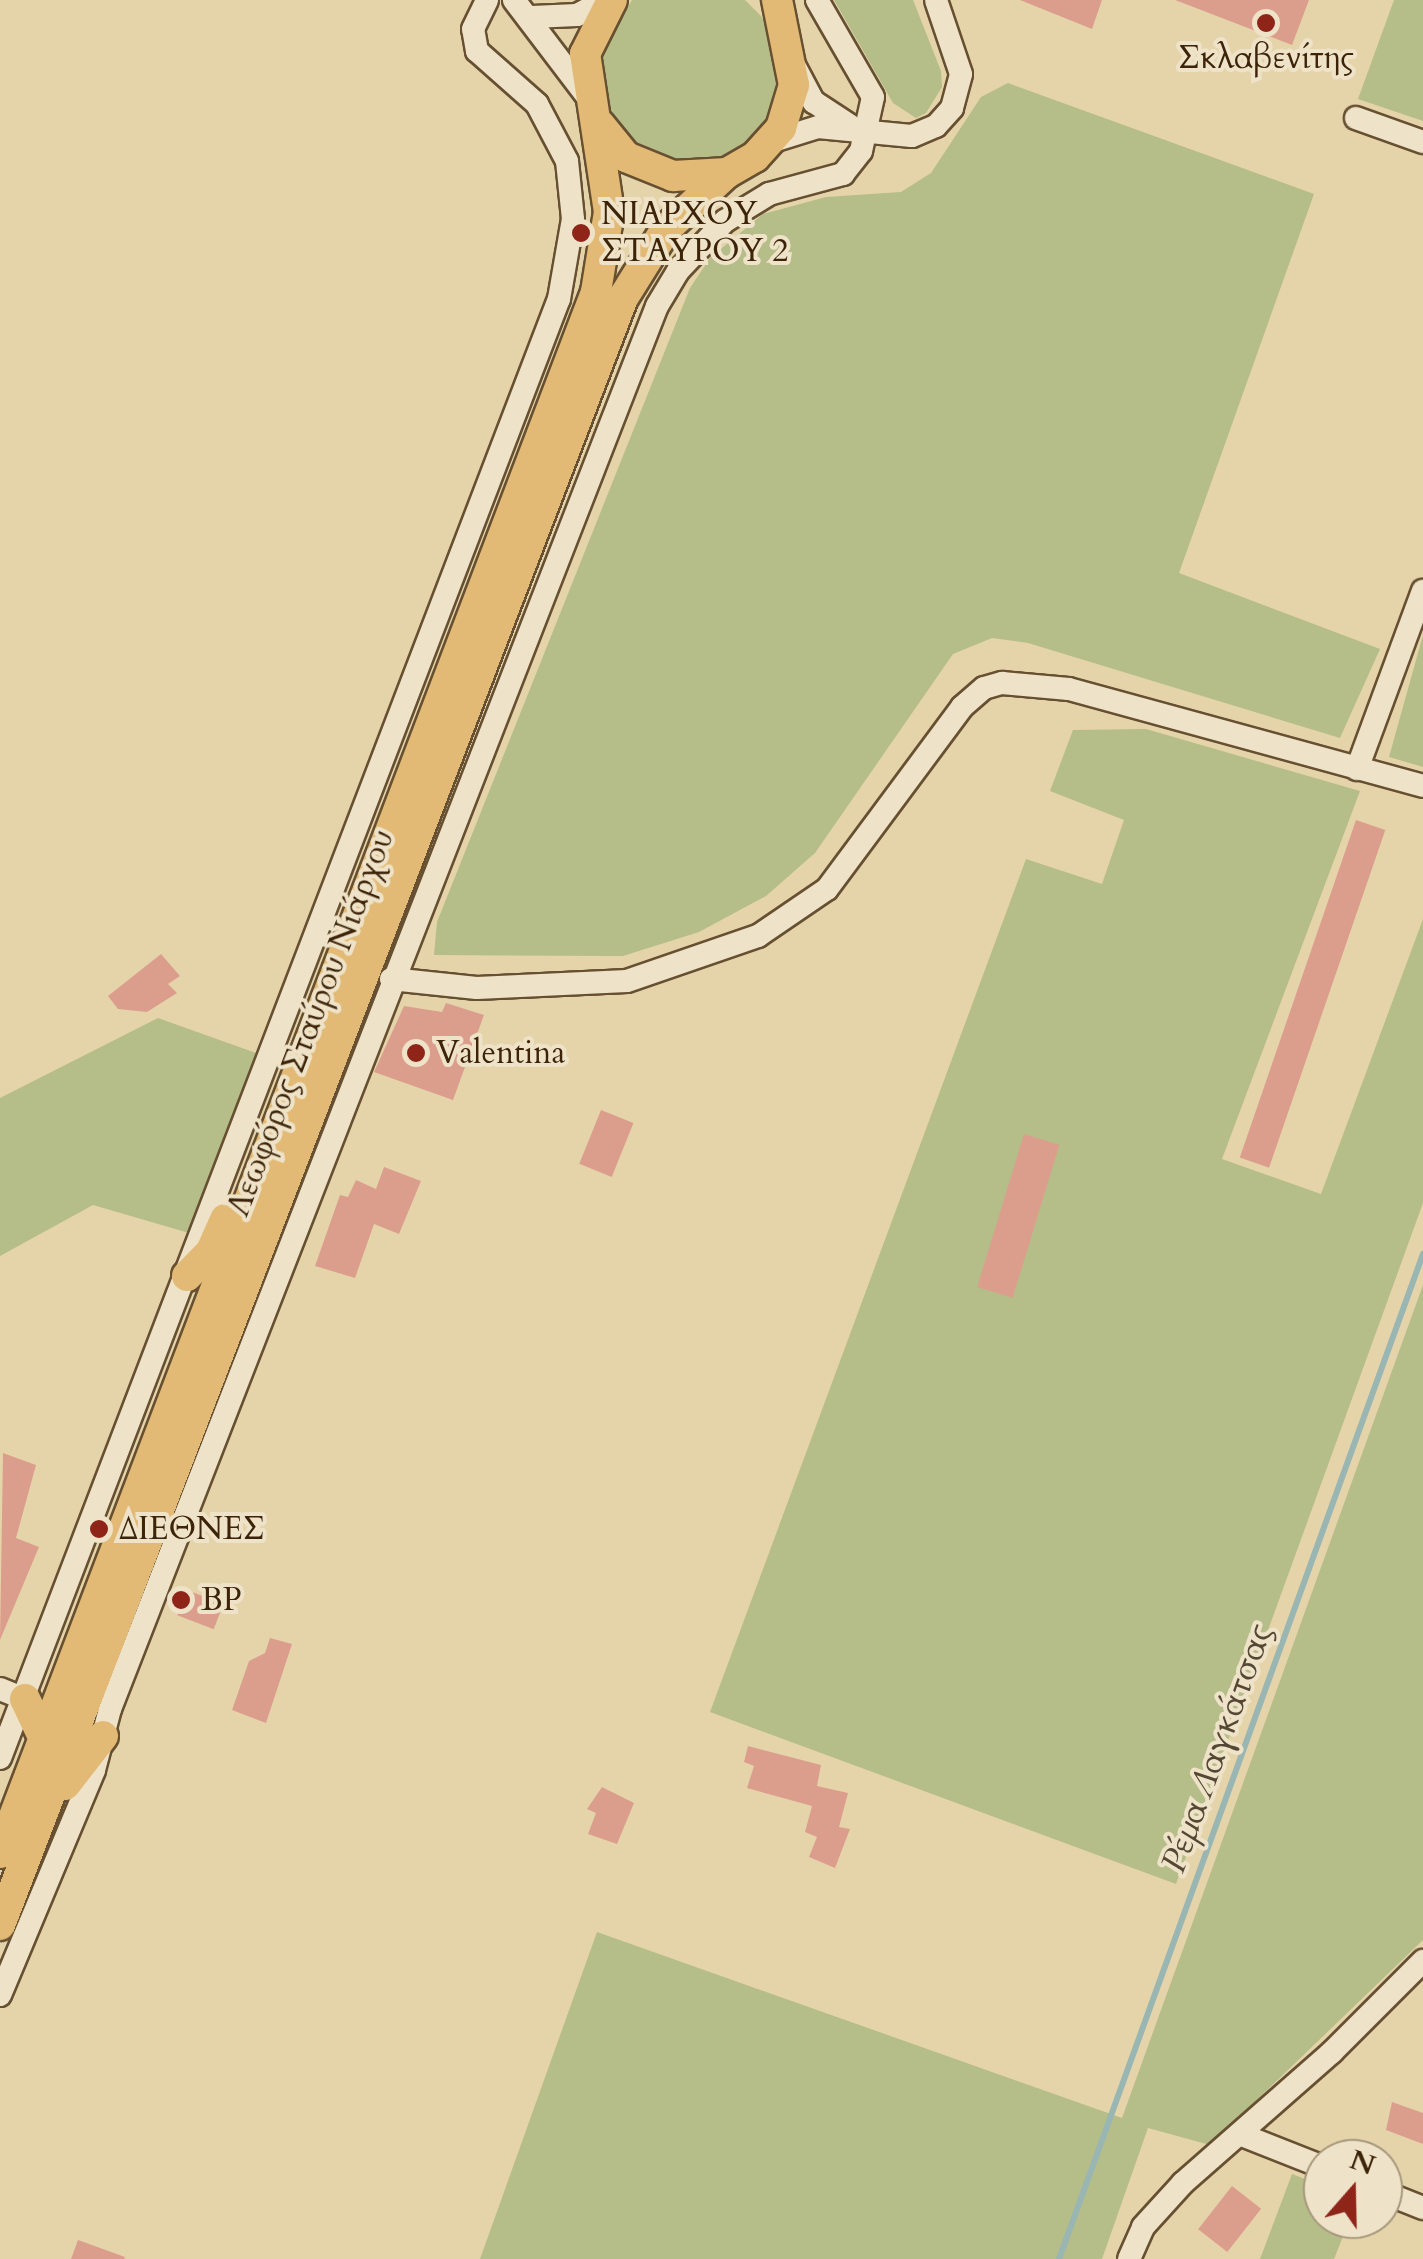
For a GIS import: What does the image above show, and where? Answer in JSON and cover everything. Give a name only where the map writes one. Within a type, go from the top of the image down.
[{"type":"main road","name":"Λεωφόρος Σταύρου Νιάρχου","points":[[0,1852],[286,1114],[596,292],[609,212],[585,54],[608,0]]},
{"type":"main road","points":[[773,141],[791,104],[794,65],[775,7]]},
{"type":"main road","points":[[593,108],[616,148],[641,166],[673,176],[727,173]]},
{"type":"main road","name":"Λεωφόρος Σταύρου Νιάρχου","points":[[0,1925],[624,298],[666,229],[727,173],[773,141]]},
{"type":"main road","points":[[187,1276],[211,1251],[254,1153],[286,1114]]},
{"type":"main road","points":[[12,1694],[44,1739]]},
{"type":"main road","points":[[46,1806],[104,1736]]},
{"type":"street","points":[[0,1758],[12,1694],[187,1276],[566,274],[574,207],[568,161],[537,104],[478,51],[473,29],[488,0]]},
{"type":"street","points":[[514,0],[532,17],[593,108]]},
{"type":"street","points":[[532,17],[577,16],[608,0]]},
{"type":"street","points":[[0,1995],[104,1736],[391,979],[666,289],[700,243],[738,210],[769,194],[849,170],[870,89],[817,0]]},
{"type":"street","points":[[773,141],[858,127],[912,136],[936,126],[952,108],[960,64],[936,0]]},
{"type":"street","points":[[794,65],[814,102],[858,127]]},
{"type":"street","points":[[1356,118],[1423,142]]},
{"type":"street","points":[[1358,769],[1423,591]]},
{"type":"street","points":[[391,979],[477,988],[627,981],[758,936],[827,889],[962,707],[990,686],[1070,689],[1423,786]]},
{"type":"street","points":[[1128,2259],[1164,2203],[1242,2135],[1423,1961]]},
{"type":"street","points":[[1242,2135],[1303,2160]]},
{"type":"green space","points":[[632,0],[745,0],[761,16],[773,36],[781,78],[771,114],[747,145],[724,159],[684,165],[626,141],[602,106],[598,59]]},
{"type":"green space","points":[[834,0],[913,0],[941,71],[942,87],[926,113],[916,118],[893,103]]},
{"type":"green space","points":[[1394,0],[1423,0],[1423,121],[1358,99]]},
{"type":"green space","points":[[1008,83],[1314,194],[1179,573],[1380,649],[1340,738],[1028,643],[992,638],[953,654],[815,853],[766,896],[699,932],[623,956],[434,955],[437,922],[690,288],[710,258],[763,214],[826,197],[901,192],[931,173],[981,97]]},
{"type":"green space","points":[[1423,635],[1423,767],[1389,757]]},
{"type":"green space","points":[[1146,729],[1360,791],[1222,1159],[1321,1194],[1423,919],[1423,1203],[1176,1884],[710,1712],[1026,859],[1102,884],[1124,820],[1050,791],[1073,730]]},
{"type":"green space","points":[[158,1018],[256,1053],[189,1233],[93,1205],[0,1256],[0,1098]]},
{"type":"green space","points":[[1423,1285],[1423,1940],[1210,2145],[1148,2128],[1102,2259],[480,2259],[597,1932],[1122,2118]]},
{"type":"green space","points":[[1292,2174],[1303,2178],[1303,2239],[1342,2239],[1334,2259],[1260,2259]]},
{"type":"building","name":"Σκλαβενίτης","points":[[1020,0],[1102,0],[1092,29]]},
{"type":"building","name":"Σκλαβενίτης","points":[[1175,0],[1309,0],[1292,45]]},
{"type":"building","points":[[1356,820],[1385,830],[1269,1168],[1240,1158]]},
{"type":"building","points":[[161,954],[180,976],[168,984],[177,993],[147,1012],[118,1009],[108,996]]},
{"type":"building","points":[[446,1003],[484,1015],[453,1100],[374,1072],[404,1006],[442,1012]]},
{"type":"building","points":[[601,1110],[633,1123],[612,1177],[579,1164]]},
{"type":"building","points":[[1024,1134],[1059,1145],[1013,1298],[977,1287]]},
{"type":"building","points":[[384,1167],[421,1181],[399,1234],[374,1224],[355,1278],[315,1266],[340,1195],[348,1197],[356,1180],[376,1189]]},
{"type":"building","points":[[3,1453],[36,1465],[16,1538],[39,1547],[0,1640]]},
{"type":"building","points":[[187,1590],[223,1604],[214,1629],[177,1615]]},
{"type":"building","points":[[270,1638],[292,1644],[266,1723],[232,1710],[249,1661],[265,1653]]},
{"type":"building","points":[[748,1746],[821,1765],[817,1786],[848,1793],[839,1827],[850,1829],[835,1868],[809,1857],[817,1837],[805,1832],[812,1806],[747,1788],[754,1766],[744,1762]]},
{"type":"building","points":[[602,1787],[634,1803],[617,1844],[588,1834],[596,1813],[587,1809]]},
{"type":"building","points":[[1392,2102],[1423,2113],[1423,2144],[1386,2130]]},
{"type":"building","points":[[1232,2186],[1261,2209],[1227,2252],[1198,2229]]},
{"type":"building","points":[[78,2240],[125,2257],[71,2259]]},
{"type":"waterway","name":"Ρέμα Λαγκάτσας","points":[[1059,2259],[1423,1254]]},
{"type":"place","name":"Σκλαβενίτης","points":[[1266,23]]},
{"type":"place","name":"ΝΙΑΡΧΟΥ ΣΤΑΥΡΟΥ 2","points":[[581,233]]},
{"type":"place","name":"Valentina","points":[[416,1053]]},
{"type":"place","name":"ΔΙΕΘΝΕΣ","points":[[99,1529]]},
{"type":"place","name":"BP","points":[[181,1600]]}]
